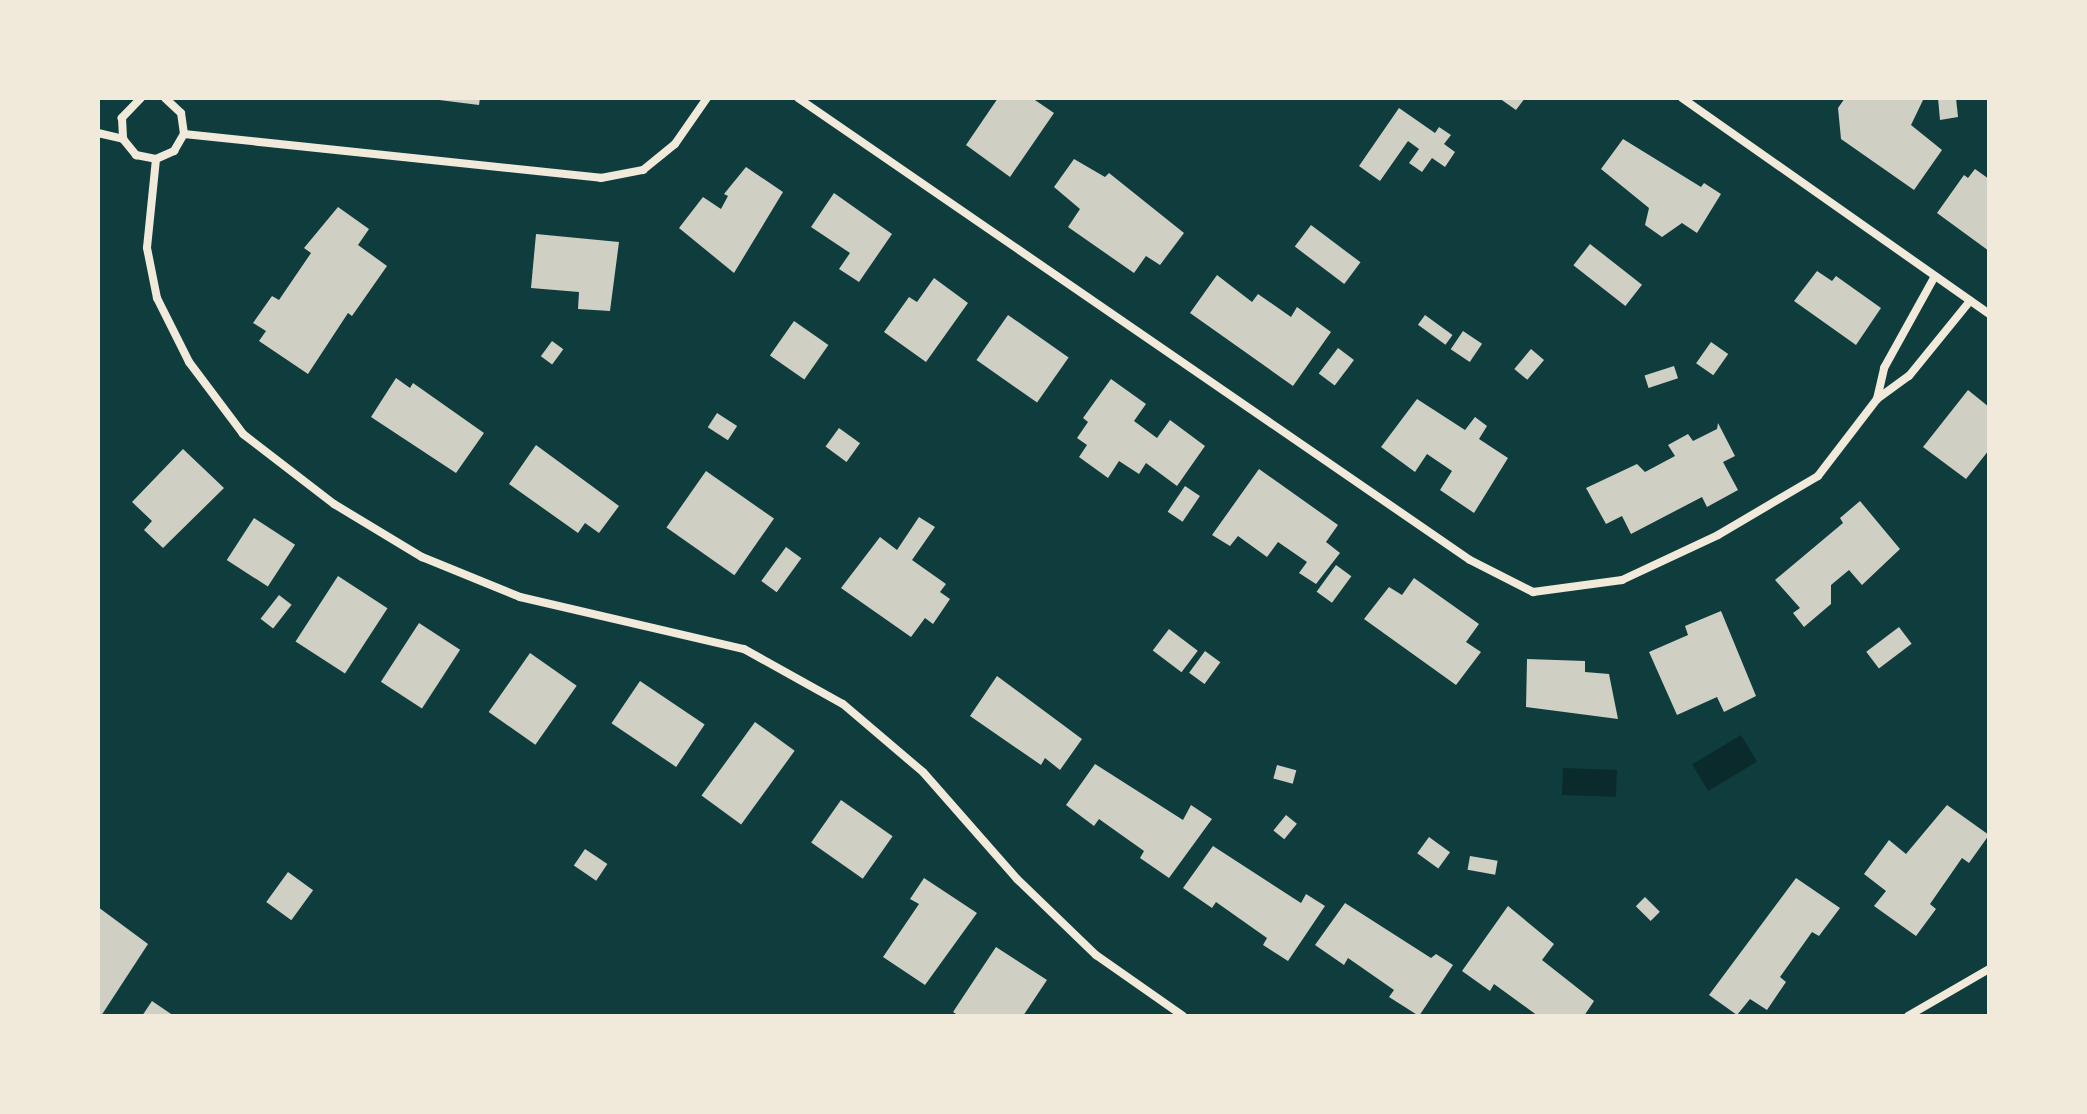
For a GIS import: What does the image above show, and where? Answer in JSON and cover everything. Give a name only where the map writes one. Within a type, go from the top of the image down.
[{"type":"street","points":[[141,98],[122,118],[123,139],[136,155],[156,159],[174,151],[184,134],[181,113],[165,98]]},
{"type":"street","points":[[184,134],[601,178],[643,170],[675,144],[707,98]]},
{"type":"street","points":[[798,98],[1470,560],[1533,592],[1622,580],[1718,535],[1818,476],[1877,399],[1909,376],[1970,301]]},
{"type":"street","points":[[1682,98],[1989,314]]},
{"type":"street","points":[[98,133],[123,139]]},
{"type":"street","points":[[156,159],[147,248],[157,298],[189,362],[243,434],[334,504],[422,557],[520,597],[744,649],[843,704],[923,772],[1017,879],[1096,955],[1183,1016]]},
{"type":"street","points":[[1877,399],[1884,368],[1935,276]]},
{"type":"street","points":[[1908,1016],[1989,969]]},
{"type":"water","points":[[1741,735],[1757,762],[1708,791],[1692,764]]},
{"type":"water","points":[[1563,768],[1617,770],[1616,797],[1562,795]]},
{"type":"building","points":[[423,98],[480,98],[479,105]]},
{"type":"building","points":[[998,98],[1032,98],[1054,113],[1010,177],[966,145]]},
{"type":"building","points":[[1499,98],[1525,98],[1516,110]]},
{"type":"building","points":[[1845,98],[1924,98],[1911,125],[1942,150],[1914,190],[1841,139],[1838,108]]},
{"type":"building","points":[[1938,98],[1956,98],[1958,117],[1940,120]]},
{"type":"building","points":[[1399,108],[1435,133],[1439,127],[1451,135],[1444,144],[1455,152],[1445,167],[1432,158],[1422,172],[1409,163],[1419,149],[1408,141],[1380,181],[1359,166]]},
{"type":"building","points":[[1623,139],[1701,187],[1704,183],[1721,194],[1697,233],[1682,223],[1662,237],[1645,225],[1649,208],[1601,169]]},
{"type":"building","points":[[1074,159],[1105,177],[1109,173],[1184,233],[1160,265],[1146,256],[1134,273],[1068,227],[1080,209],[1054,187]]},
{"type":"building","points":[[746,167],[783,192],[734,273],[679,228],[703,197],[721,209],[728,196],[724,194]]},
{"type":"building","points":[[1975,169],[1989,179],[1989,251],[1937,213],[1964,175],[1968,178]]},
{"type":"building","points":[[834,193],[892,234],[859,282],[839,269],[850,253],[811,227]]},
{"type":"building","points":[[338,207],[369,229],[358,245],[387,266],[352,316],[348,313],[308,374],[259,341],[266,331],[253,323],[272,296],[279,300],[311,253],[304,248]]},
{"type":"building","points":[[1311,225],[1361,262],[1344,284],[1295,247]]},
{"type":"building","points":[[536,234],[619,242],[610,311],[578,309],[579,292],[531,288]]},
{"type":"building","points":[[1590,244],[1642,285],[1625,306],[1573,265]]},
{"type":"building","points":[[1817,271],[1832,281],[1836,276],[1881,308],[1856,345],[1794,301]]},
{"type":"building","points":[[1217,275],[1252,302],[1258,294],[1291,317],[1297,307],[1331,332],[1293,386],[1190,313]]},
{"type":"building","points":[[934,278],[968,303],[926,362],[884,332],[909,297],[917,302]]},
{"type":"building","points":[[1008,315],[1069,357],[1037,402],[976,360]]},
{"type":"building","points":[[1425,315],[1453,335],[1445,345],[1418,325]]},
{"type":"building","points":[[794,321],[828,345],[804,379],[770,355]]},
{"type":"building","points":[[1463,331],[1482,344],[1470,362],[1451,349]]},
{"type":"building","points":[[552,341],[563,349],[552,365],[541,356]]},
{"type":"building","points":[[1711,342],[1728,354],[1713,375],[1696,363]]},
{"type":"building","points":[[1338,348],[1354,360],[1335,386],[1319,374]]},
{"type":"building","points":[[1531,349],[1544,360],[1527,380],[1514,369]]},
{"type":"building","points":[[1674,366],[1678,378],[1649,388],[1645,376]]},
{"type":"building","points":[[396,378],[410,388],[413,383],[484,433],[456,473],[371,417]]},
{"type":"building","points":[[1111,379],[1146,404],[1134,421],[1157,438],[1170,420],[1205,446],[1177,486],[1146,463],[1139,474],[1119,461],[1108,478],[1079,457],[1087,445],[1077,438],[1088,422],[1083,418]]},
{"type":"building","points":[[1968,390],[1989,407],[1989,450],[1966,479],[1923,447]]},
{"type":"building","points":[[1417,399],[1465,430],[1475,417],[1487,426],[1479,439],[1508,458],[1474,513],[1440,490],[1452,471],[1427,454],[1415,472],[1381,447]]},
{"type":"building","points":[[717,413],[737,426],[728,440],[708,427]]},
{"type":"building","points":[[1718,423],[1735,456],[1723,462],[1738,490],[1707,507],[1702,497],[1631,534],[1622,516],[1606,524],[1586,488],[1637,464],[1645,472],[1675,456],[1668,445],[1688,434],[1693,441],[1717,429]]},
{"type":"building","points":[[839,428],[860,443],[847,462],[825,447]]},
{"type":"building","points":[[536,445],[619,506],[599,533],[585,523],[578,533],[509,484]]},
{"type":"building","points":[[183,449],[224,488],[163,548],[144,530],[152,521],[132,502]]},
{"type":"building","points":[[1259,469],[1338,525],[1326,542],[1340,553],[1316,584],[1299,573],[1307,562],[1278,542],[1267,557],[1238,536],[1230,546],[1212,535]]},
{"type":"building","points":[[706,471],[774,519],[734,575],[666,528]]},
{"type":"building","points":[[1185,486],[1200,496],[1183,522],[1168,512]]},
{"type":"building","points":[[1860,501],[1900,549],[1862,585],[1849,570],[1831,585],[1831,604],[1804,627],[1793,613],[1800,608],[1775,580],[1843,523],[1840,518]]},
{"type":"building","points":[[919,517],[935,527],[912,560],[946,584],[940,592],[950,599],[933,624],[925,618],[911,637],[841,588],[880,537],[897,550]]},
{"type":"building","points":[[254,518],[295,545],[268,587],[227,560]]},
{"type":"building","points":[[786,547],[801,558],[777,592],[761,581]]},
{"type":"building","points":[[1336,565],[1351,576],[1332,603],[1317,592]]},
{"type":"building","points":[[338,576],[387,608],[345,674],[296,641]]},
{"type":"building","points":[[1414,578],[1479,624],[1466,642],[1481,652],[1456,685],[1364,619],[1389,587],[1402,595]]},
{"type":"building","points":[[279,595],[292,605],[273,628],[261,619]]},
{"type":"building","points":[[1721,611],[1756,696],[1724,712],[1717,697],[1677,715],[1649,652],[1688,635],[1685,626]]},
{"type":"building","points":[[419,623],[460,650],[422,708],[381,682]]},
{"type":"building","points":[[1899,627],[1912,644],[1879,668],[1866,652]]},
{"type":"building","points":[[1169,629],[1198,651],[1182,672],[1153,651]]},
{"type":"building","points":[[1205,651],[1220,662],[1205,684],[1189,673]]},
{"type":"building","points":[[530,653],[577,686],[535,745],[489,712]]},
{"type":"building","points":[[1527,659],[1585,661],[1585,672],[1609,674],[1618,719],[1526,707]]},
{"type":"building","points":[[997,676],[1082,739],[1060,770],[1045,758],[1041,765],[970,716]]},
{"type":"building","points":[[640,681],[705,725],[676,767],[611,723]]},
{"type":"building","points":[[755,722],[795,751],[741,824],[702,796]]},
{"type":"building","points":[[1095,764],[1183,820],[1191,805],[1212,819],[1169,878],[1140,858],[1144,851],[1099,819],[1094,826],[1066,805]]},
{"type":"building","points":[[1277,765],[1296,770],[1293,784],[1273,779]]},
{"type":"building","points":[[841,800],[893,836],[863,879],[811,843]]},
{"type":"building","points":[[1947,805],[1989,835],[1969,863],[1962,858],[1930,904],[1936,909],[1916,936],[1874,906],[1886,891],[1864,874],[1889,840],[1906,854]]},
{"type":"building","points":[[1286,815],[1297,824],[1284,839],[1273,831]]},
{"type":"building","points":[[1429,837],[1450,852],[1438,868],[1417,853]]},
{"type":"building","points":[[1213,846],[1301,903],[1306,894],[1325,906],[1288,961],[1263,945],[1267,938],[1216,902],[1212,908],[1183,888]]},
{"type":"building","points":[[585,849],[607,864],[596,881],[574,866]]},
{"type":"building","points":[[1470,856],[1498,861],[1495,875],[1468,870]]},
{"type":"building","points":[[288,872],[313,890],[291,920],[266,902]]},
{"type":"building","points":[[924,878],[977,913],[925,985],[883,957],[919,904],[910,899]]},
{"type":"building","points":[[1796,878],[1840,908],[1819,936],[1812,932],[1780,977],[1786,982],[1767,1010],[1750,999],[1737,1015],[1709,995]]},
{"type":"building","points":[[1645,897],[1660,912],[1651,921],[1636,906]]},
{"type":"building","points":[[1345,903],[1431,958],[1436,954],[1453,965],[1419,1016],[1389,997],[1394,990],[1348,958],[1344,965],[1315,945]]},
{"type":"building","points":[[1508,906],[1554,944],[1542,960],[1594,1001],[1584,1016],[1538,1016],[1494,984],[1490,991],[1462,971]]},
{"type":"building","points":[[98,907],[148,944],[101,1016],[98,1016]]},
{"type":"building","points":[[996,947],[1047,980],[1023,1016],[959,1016],[953,1012]]},
{"type":"building","points":[[152,1001],[174,1016],[142,1016]]}]
